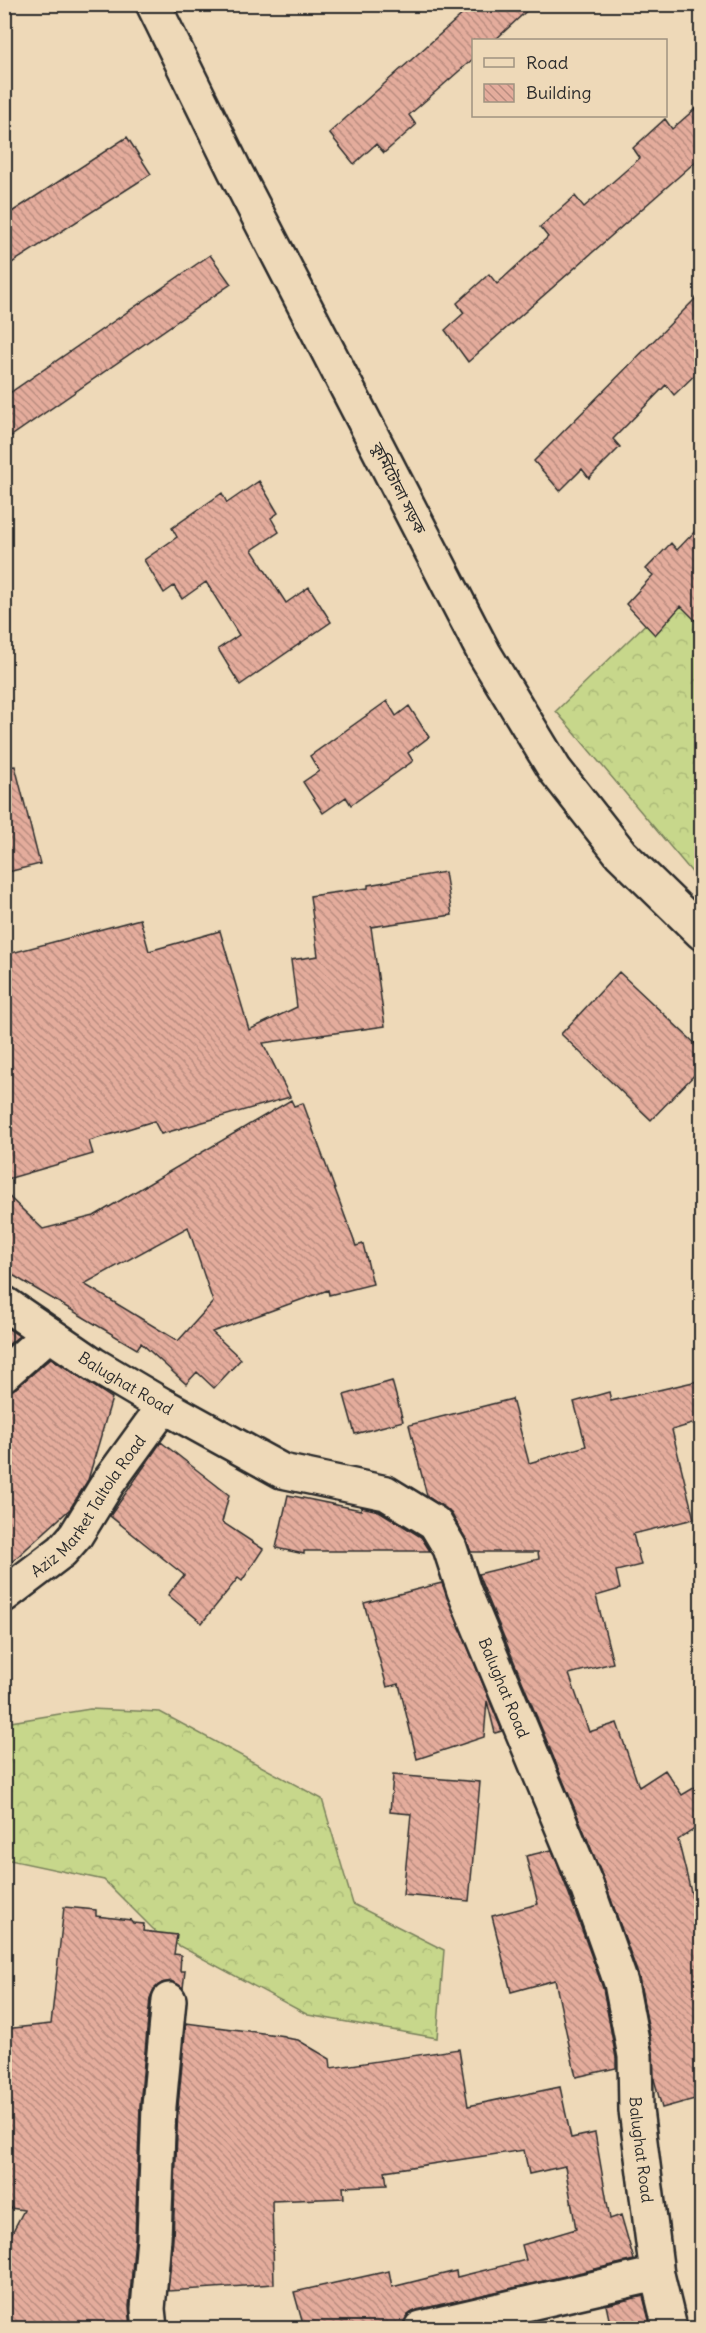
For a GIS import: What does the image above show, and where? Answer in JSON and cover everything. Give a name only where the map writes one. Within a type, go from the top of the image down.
[{"type":"street","name":"কুর্মিটোলা সড়ক","points":[[153,4],[235,171],[484,653],[555,770],[621,854],[702,933]]},
{"type":"street","name":"Balughat Road","points":[[4,1303],[164,1407],[282,1471],[386,1493],[435,1524],[450,1548],[464,1591],[587,1887],[621,1983],[635,2056],[636,2110],[657,2274],[670,2328]]},
{"type":"street","points":[[4,1374],[49,1334]]},
{"type":"street","name":"Aziz Market Taltola Road","points":[[4,1595],[62,1551],[76,1535],[108,1482],[164,1407]]},
{"type":"street","points":[[150,2328],[148,2309],[154,2238],[159,2106],[169,2000]]},
{"type":"street","points":[[421,2328],[657,2274]]},
{"type":"green space","points":[[701,570],[701,883],[556,711]]},
{"type":"green space","points":[[90,1709],[160,1712],[322,1799],[353,1904],[444,1950],[437,2038],[308,2015],[159,1935],[104,1880],[5,1859],[5,1723]]},
{"type":"building","points":[[474,4],[534,4],[496,39],[472,39],[472,60],[409,115],[416,125],[384,153],[376,144],[354,164],[329,133]]},
{"type":"building","points":[[702,103],[702,156],[468,362],[445,330],[464,313],[457,303],[489,274],[497,284],[548,237],[540,227],[575,196],[584,207],[640,158],[633,148],[665,119],[672,129]]},
{"type":"building","points":[[127,137],[151,174],[4,268],[4,217]]},
{"type":"building","points":[[210,255],[231,284],[4,441],[4,397]]},
{"type":"building","points":[[702,292],[702,368],[674,395],[666,385],[613,439],[620,447],[589,478],[582,469],[560,491],[534,461]]},
{"type":"building","points":[[259,481],[278,513],[271,518],[279,532],[252,550],[286,603],[309,587],[331,622],[240,685],[218,649],[239,635],[206,582],[182,599],[174,586],[164,593],[144,560],[177,537],[172,528],[222,493],[227,503]]},
{"type":"building","points":[[702,524],[702,627],[681,606],[655,635],[626,604],[653,575],[646,569],[671,543],[677,550]]},
{"type":"building","points":[[387,701],[396,716],[409,706],[429,737],[408,753],[413,761],[351,805],[346,797],[323,813],[303,782],[319,771],[310,756]]},
{"type":"building","points":[[15,766],[40,864],[4,873],[4,767]]},
{"type":"building","points":[[445,872],[452,915],[371,927],[385,1026],[263,1043],[290,1097],[161,1134],[154,1121],[89,1141],[93,1154],[4,1180],[4,955],[140,919],[149,951],[220,931],[249,1030],[297,1007],[291,960],[318,956],[310,896],[368,888],[368,885]]},
{"type":"building","points":[[619,972],[702,1050],[702,1067],[651,1120],[561,1034]]},
{"type":"building","points":[[291,1100],[294,1106],[303,1103],[356,1246],[363,1244],[373,1284],[329,1295],[328,1290],[212,1332],[241,1359],[214,1388],[197,1372],[186,1384],[141,1343],[137,1349],[4,1270],[4,1192],[43,1229],[94,1216]],"holes":[[[188,1227],[213,1302],[178,1341],[84,1284]]]},
{"type":"building","points":[[4,1326],[19,1336],[4,1348]]},
{"type":"building","points":[[51,1358],[112,1398],[88,1480],[70,1509],[4,1569],[4,1392],[16,1388]]},
{"type":"building","points":[[702,1380],[702,1421],[672,1430],[694,1519],[633,1534],[641,1565],[616,1571],[620,1589],[596,1596],[613,1663],[569,1674],[589,1732],[617,1723],[639,1787],[665,1770],[682,1795],[702,1783],[702,1824],[678,1840],[702,1936],[702,2097],[662,2108],[654,2079],[653,2053],[639,1977],[604,1880],[478,1574],[539,1559],[538,1552],[471,1552],[451,1513],[427,1496],[409,1425],[512,1399],[529,1463],[586,1446],[574,1402],[609,1392],[611,1401]]},
{"type":"building","points":[[392,1381],[403,1421],[355,1434],[344,1395]]},
{"type":"building","points":[[161,1442],[229,1495],[222,1522],[263,1549],[242,1581],[238,1578],[202,1623],[168,1595],[184,1575],[110,1516]]},
{"type":"building","points":[[288,1495],[361,1510],[361,1507],[379,1511],[421,1537],[430,1551],[304,1551],[304,1554],[276,1548]]},
{"type":"building","points":[[442,1583],[502,1731],[495,1733],[487,1701],[484,1737],[417,1759],[399,1684],[387,1687],[364,1603]]},
{"type":"building","points":[[393,1775],[480,1782],[469,1901],[403,1895],[411,1814],[390,1812]]},
{"type":"building","points":[[552,1850],[603,1988],[616,2058],[616,2068],[576,2077],[555,1980],[511,1992],[492,1916],[538,1904],[526,1856]]},
{"type":"building","points":[[64,1907],[96,1910],[96,1916],[131,1920],[133,1923],[144,1924],[143,1931],[177,1935],[174,1954],[181,1955],[180,1971],[185,1971],[183,1988],[171,1981],[162,1983],[154,1989],[150,1998],[140,2105],[135,2237],[129,2307],[131,2328],[4,2328],[4,2248],[24,2210],[4,2207],[4,2029],[51,2024]]},
{"type":"building","points":[[186,2023],[285,2036],[298,2040],[330,2059],[331,2068],[459,2049],[468,2106],[560,2087],[571,2138],[595,2133],[610,2219],[621,2215],[634,2260],[417,2310],[408,2315],[403,2326],[304,2328],[294,2292],[389,2271],[392,2287],[456,2271],[457,2277],[526,2260],[522,2245],[576,2229],[565,2166],[529,2174],[524,2150],[385,2171],[387,2185],[343,2187],[344,2198],[272,2201],[274,2284],[168,2291],[173,2239],[178,2107]]},
{"type":"building","points":[[643,2296],[651,2328],[611,2328],[606,2305]]}]
